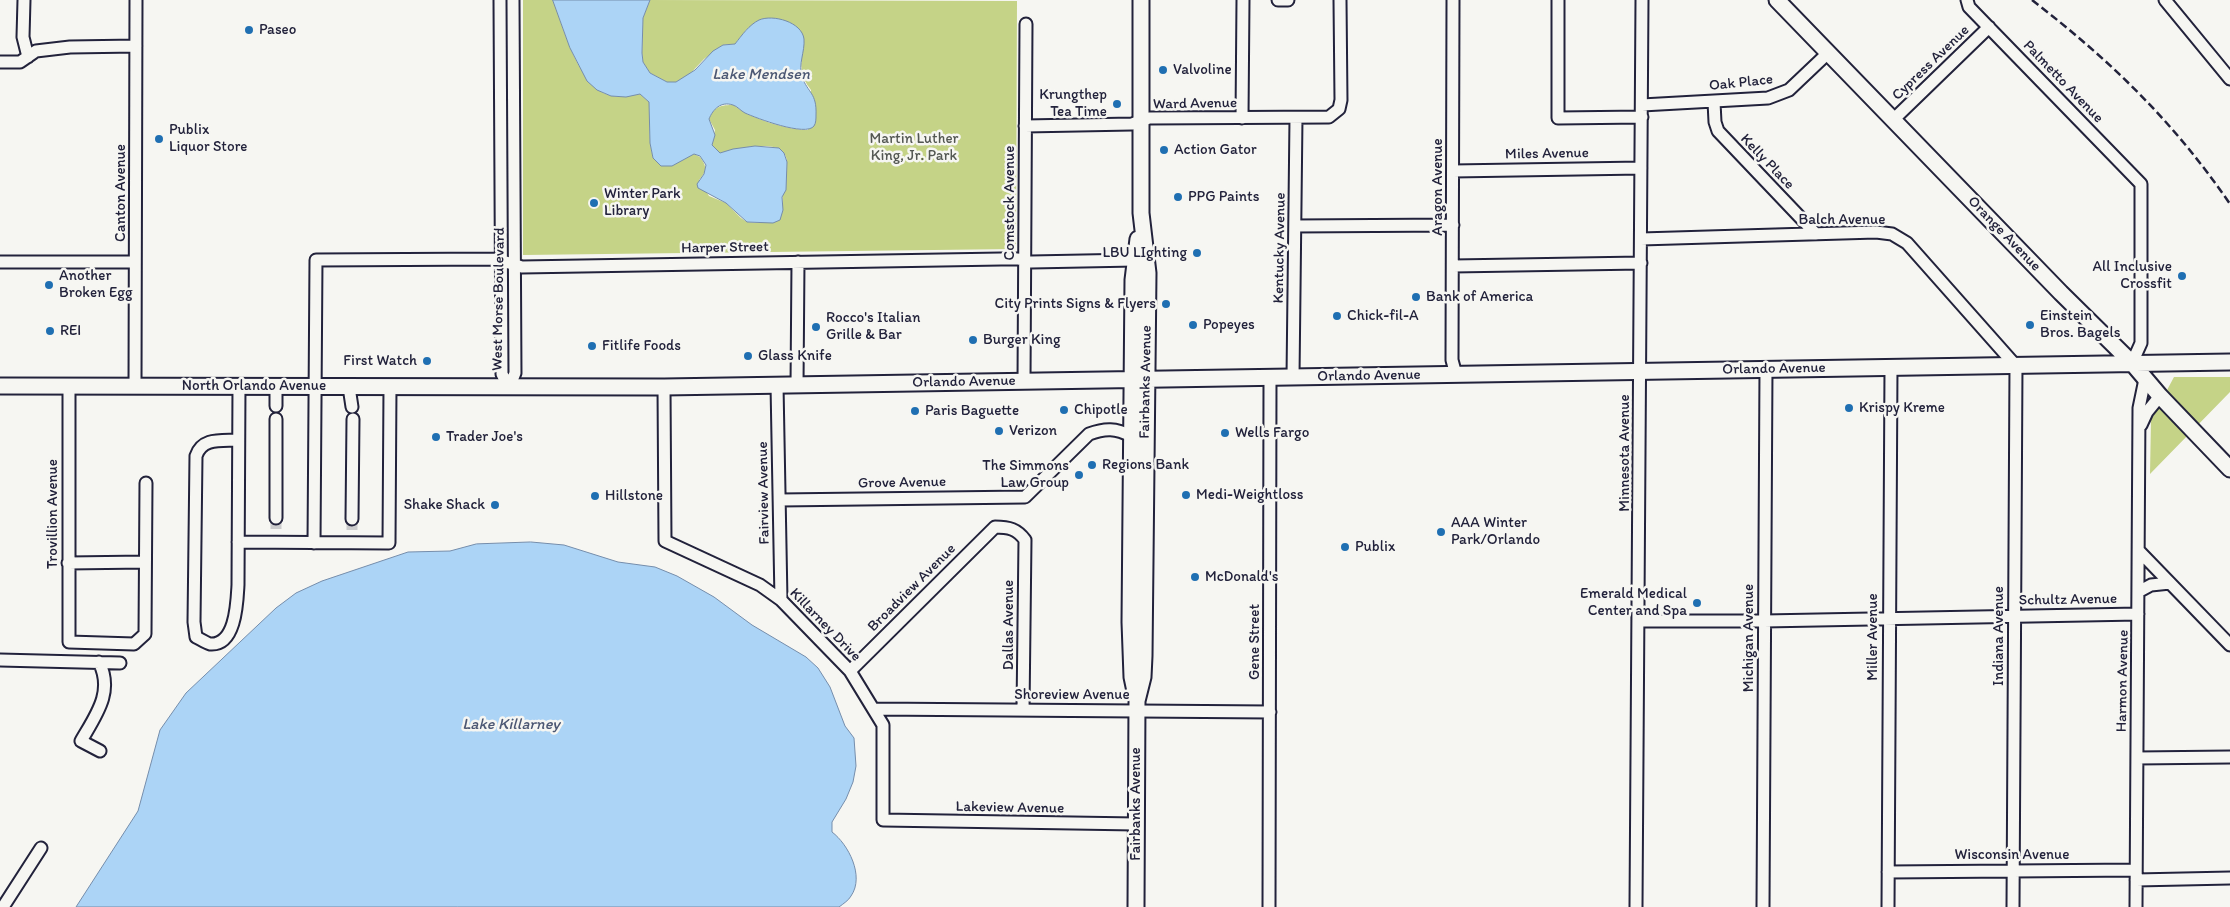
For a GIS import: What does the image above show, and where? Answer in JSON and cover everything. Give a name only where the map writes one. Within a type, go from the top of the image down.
[{"type":"main road","name":"Fairbanks Avenue","points":[[1137,706],[1132,677],[1130,622],[1131,436],[1139,379],[1148,273],[1141,213],[1141,0]]},
{"type":"main road","name":"Orange Avenue","points":[[1777,0],[2061,293],[2132,363],[2160,396],[2230,469]]},
{"type":"main road","name":"Fairbanks Avenue","points":[[1136,907],[1137,706],[1143,670],[1139,379],[1133,280],[1141,213]]},
{"type":"main road","name":"Orlando Avenue","points":[[509,388],[2230,362]]},
{"type":"main road","name":"North Orlando Avenue","points":[[0,386],[509,388]]},
{"type":"street","points":[[24,0],[24,37],[28,57]]},
{"type":"street","name":"Canton Avenue","points":[[135,386],[136,0]]},
{"type":"street","name":"West Morse Boulevard","points":[[500,0],[502,374],[509,388]]},
{"type":"street","name":"West Morse Boulevard","points":[[509,388],[515,373],[513,0]]},
{"type":"street","points":[[1242,118],[1243,0]]},
{"type":"street","points":[[1278,0],[1288,0]]},
{"type":"street","name":"Ward Avenue","points":[[1025,126],[1132,124],[1149,118],[1324,118],[1335,114],[1339,109],[1341,100],[1340,0]]},
{"type":"street","name":"Aragon Avenue","points":[[1453,0],[1452,360],[1456,374]]},
{"type":"street","name":"Oak Place","points":[[1558,0],[1558,118],[1768,98],[1783,93],[1828,53]]},
{"type":"street","name":"Minnesota Avenue","points":[[1636,907],[1642,0]]},
{"type":"street","name":"Palmetto Avenue","points":[[1967,0],[1969,8],[2141,184],[2141,343],[2132,363]]},
{"type":"street","points":[[2165,0],[2228,71]]},
{"type":"street","name":"Comstock Avenue","points":[[1024,381],[1026,24]]},
{"type":"street","name":"Cypress Avenue","points":[[1893,120],[1989,27]]},
{"type":"street","points":[[0,62],[20,62],[36,51],[74,46],[136,46]]},
{"type":"street","points":[[500,48],[514,48]]},
{"type":"street","name":"Kelly Place","points":[[1714,102],[1715,122],[1718,131],[1816,234]]},
{"type":"street","name":"Kentucky Avenue","points":[[1293,377],[1296,118]]},
{"type":"street","name":"Miles Avenue","points":[[1453,171],[1641,168]]},
{"type":"street","points":[[1295,226],[1453,225]]},
{"type":"street","name":"Balch Avenue","points":[[1641,239],[1876,232],[1892,234],[1907,243],[2016,366]]},
{"type":"street","name":"Harper Street","points":[[316,386],[316,260],[496,259],[522,267],[798,262],[1135,260]]},
{"type":"street","points":[[0,262],[135,262]]},
{"type":"street","points":[[797,385],[798,262]]},
{"type":"street","points":[[1453,266],[1641,263]]},
{"type":"street","name":"Indiana Avenue","points":[[2013,907],[2016,366]]},
{"type":"street","name":"Miller Avenue","points":[[1888,907],[1888,618],[1891,368]]},
{"type":"street","name":"Michigan Avenue","points":[[1763,907],[1766,369]]},
{"type":"street","name":"Gene Street","points":[[1269,907],[1270,378]]},
{"type":"street","name":"Harmon Avenue","points":[[2136,907],[2140,404],[2145,379]]},
{"type":"street","name":"Fairview Avenue","points":[[777,385],[781,600]]},
{"type":"street","name":"Trovillion Avenue","points":[[68,386],[69,642],[134,644],[144,636],[145,562]]},
{"type":"street","points":[[238,440],[205,443],[199,448],[196,456],[194,622],[196,637],[209,644],[220,642],[229,634],[236,615],[238,585],[239,386]]},
{"type":"street","points":[[276,386],[276,406]]},
{"type":"street","points":[[314,543],[316,386]]},
{"type":"street","points":[[349,386],[352,407]]},
{"type":"street","points":[[238,542],[276,537],[314,543],[352,537],[389,543],[390,387]]},
{"type":"street","name":"Killarney Drive","points":[[664,387],[664,541],[760,585],[781,600],[850,671],[883,725],[883,820]]},
{"type":"street","name":"Harmon Avenue","points":[[2140,426],[2146,412],[2160,396]]},
{"type":"street","points":[[276,419],[276,518]]},
{"type":"street","points":[[352,519],[353,419]]},
{"type":"street","name":"Grove Avenue","points":[[780,500],[1025,497],[1089,434],[1100,430],[1114,429],[1131,436]]},
{"type":"street","points":[[68,563],[145,562],[146,483]]},
{"type":"street","name":"Dallas Avenue","points":[[995,527],[1013,528],[1025,540],[1024,710]]},
{"type":"street","name":"Broadview Avenue","points":[[850,671],[995,527]]},
{"type":"street","points":[[2139,551],[2230,645]]},
{"type":"street","points":[[2138,592],[2151,585],[2170,583]]},
{"type":"street","name":"Schultz Avenue","points":[[1639,621],[1764,621],[2138,614]]},
{"type":"street","points":[[0,660],[120,663]]},
{"type":"street","points":[[99,662],[104,675],[105,696],[81,741],[100,751]]},
{"type":"street","name":"Shoreview Avenue","points":[[874,710],[1024,710],[1137,706],[1270,712]]},
{"type":"street","points":[[2137,758],[2230,757]]},
{"type":"street","name":"Lakeview Avenue","points":[[883,820],[1136,824]]},
{"type":"street","points":[[3,907],[41,848]]},
{"type":"street","name":"Wisconsin Avenue","points":[[1888,872],[2013,870],[2230,878]]},
{"type":"green space","name":"Martin Luther King, Jr. Park","points":[[523,0],[553,0],[567,40],[581,69],[598,90],[613,96],[640,94],[649,102],[650,143],[653,158],[661,166],[694,154],[700,157],[705,168],[704,174],[699,180],[709,196],[726,203],[747,222],[760,223],[783,203],[787,164],[785,155],[779,149],[759,146],[720,153],[712,145],[715,130],[709,119],[713,111],[718,107],[734,105],[740,110],[769,122],[790,128],[808,130],[811,90],[802,71],[802,38],[791,24],[747,29],[735,44],[723,45],[704,59],[687,77],[676,82],[667,82],[650,73],[643,62],[643,18],[650,0],[1017,1],[1016,249],[523,255]]},
{"type":"green space","points":[[2174,377],[2230,377],[2230,392],[2150,474],[2151,420]]},
{"type":"water","name":"Lake Mendsen","points":[[553,0],[650,0],[643,18],[643,62],[650,73],[667,82],[676,82],[695,70],[713,51],[723,45],[735,44],[749,27],[759,20],[765,18],[779,19],[798,28],[804,39],[801,67],[802,77],[812,94],[816,108],[816,122],[814,126],[809,129],[792,128],[751,115],[729,104],[718,107],[709,119],[715,135],[712,145],[720,153],[755,146],[779,148],[784,153],[787,162],[786,190],[782,197],[783,210],[780,220],[773,223],[747,222],[726,203],[698,188],[697,184],[704,174],[706,165],[700,156],[694,154],[672,166],[661,166],[653,158],[650,143],[649,102],[640,94],[626,97],[611,96],[597,90],[587,81],[570,48]]},
{"type":"water","name":"Lake Killarney","points":[[531,542],[564,545],[618,562],[655,567],[677,576],[714,597],[752,625],[806,657],[818,668],[830,687],[845,726],[854,738],[856,766],[853,782],[846,799],[832,822],[832,832],[844,844],[853,861],[856,879],[855,888],[851,896],[839,907],[76,907],[138,811],[160,730],[186,693],[276,608],[296,593],[322,581],[408,552],[450,551],[476,544]]},
{"type":"tunnel","points":[[276,518],[276,531]]},
{"type":"tunnel","points":[[352,519],[352,531]]},
{"type":"railway","points":[[2032,0],[2088,46],[2139,94],[2186,146],[2230,204]]},
{"type":"place","name":"Paseo","points":[[249,30]]},
{"type":"place","name":"Valvoline","points":[[1163,70]]},
{"type":"place","name":"Krungthep Tea Time","points":[[1117,104]]},
{"type":"place","name":"Publix Liquor Store","points":[[159,139]]},
{"type":"place","name":"Action Gator","points":[[1164,150]]},
{"type":"place","name":"PPG Paints","points":[[1178,197]]},
{"type":"place","name":"Winter Park Library","points":[[594,203]]},
{"type":"place","name":"LBU LIghting","points":[[1197,253]]},
{"type":"place","name":"All Inclusive Crossfit","points":[[2182,276]]},
{"type":"place","name":"Another Broken Egg","points":[[49,285]]},
{"type":"place","name":"Bank of America","points":[[1416,297]]},
{"type":"place","name":"City Prints Signs & Flyers","points":[[1166,304]]},
{"type":"place","name":"Chick-fil-A","points":[[1337,316]]},
{"type":"place","name":"Popeyes","points":[[1193,325]]},
{"type":"place","name":"Einstein Bros. Bagels","points":[[2030,325]]},
{"type":"place","name":"Rocco's Italian Grille & Bar","points":[[816,327]]},
{"type":"place","name":"REI","points":[[50,331]]},
{"type":"place","name":"Burger King","points":[[973,340]]},
{"type":"place","name":"Fitlife Foods","points":[[592,346]]},
{"type":"place","name":"Glass Knife","points":[[748,356]]},
{"type":"place","name":"First Watch","points":[[427,361]]},
{"type":"place","name":"Krispy Kreme","points":[[1849,408]]},
{"type":"place","name":"Chipotle","points":[[1064,410]]},
{"type":"place","name":"Paris Baguette","points":[[915,411]]},
{"type":"place","name":"Verizon","points":[[999,431]]},
{"type":"place","name":"Wells Fargo","points":[[1225,433]]},
{"type":"place","name":"Trader Joe's","points":[[436,437]]},
{"type":"place","name":"Regions Bank","points":[[1092,465]]},
{"type":"place","name":"The Simmons Law Group","points":[[1079,475]]},
{"type":"place","name":"Medi-Weightloss","points":[[1186,495]]},
{"type":"place","name":"Hillstone","points":[[595,496]]},
{"type":"place","name":"Shake Shack","points":[[495,505]]},
{"type":"place","name":"AAA Winter Park/Orlando","points":[[1441,532]]},
{"type":"place","name":"Publix","points":[[1345,547]]},
{"type":"place","name":"McDonald's","points":[[1195,577]]},
{"type":"place","name":"Emerald Medical Center and Spa","points":[[1697,603]]}]
